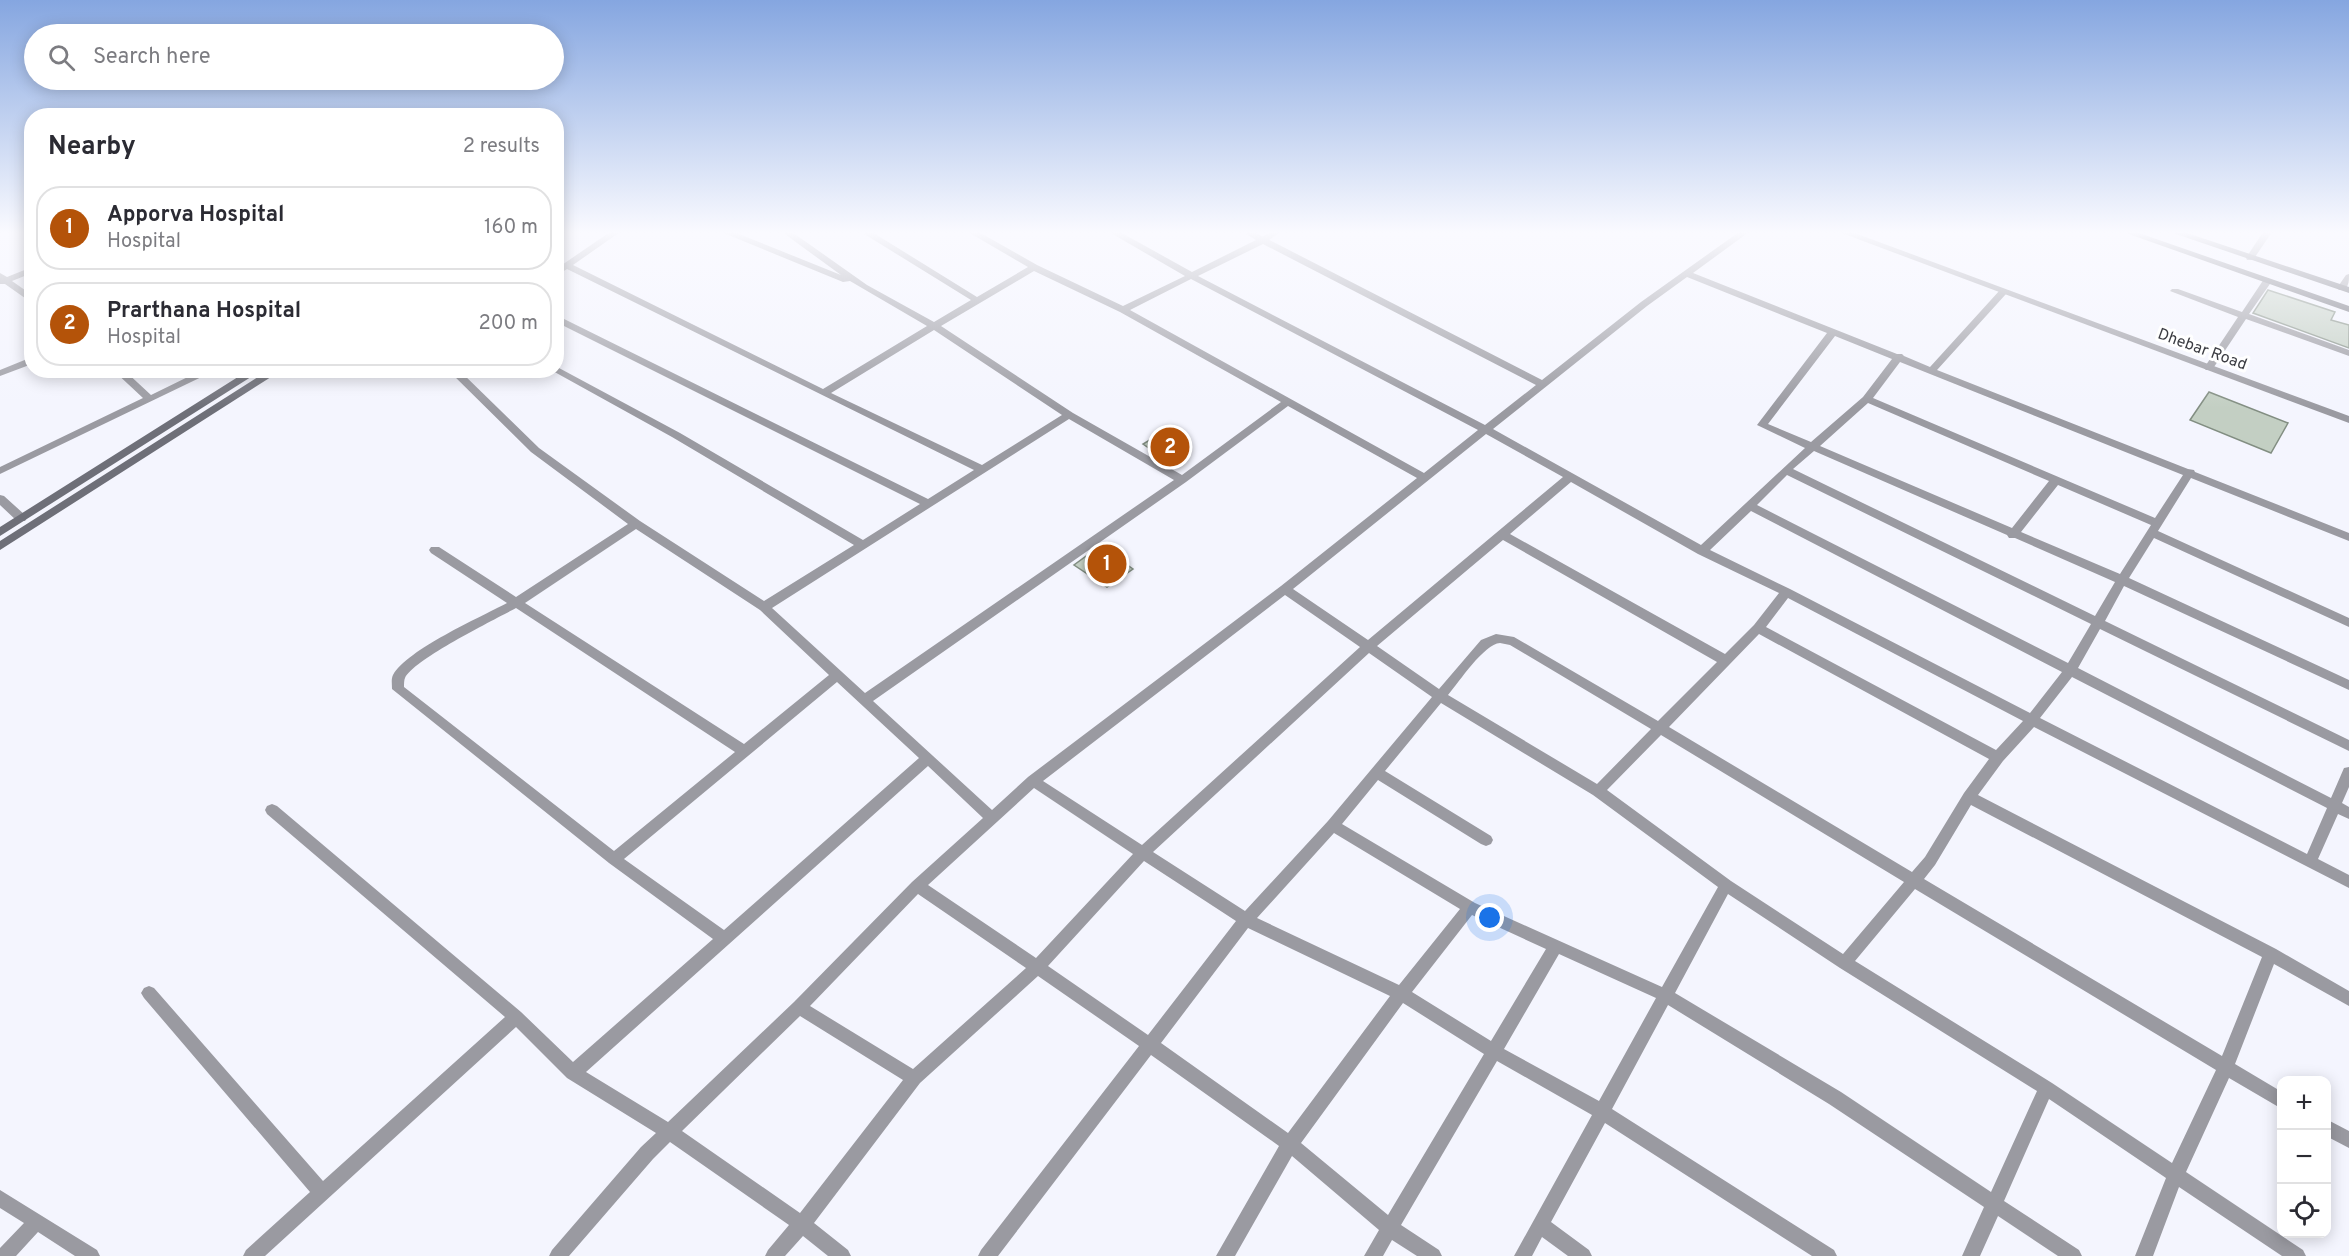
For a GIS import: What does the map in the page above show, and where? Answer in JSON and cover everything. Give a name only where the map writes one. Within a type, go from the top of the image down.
[{"type":"main road","points":[[2295,291],[2349,309]]},
{"type":"main road","points":[[0,532],[244,378]]},
{"type":"main road","points":[[0,546],[264,378]]},
{"type":"street","points":[[617,291],[983,470]]},
{"type":"street","points":[[870,291],[934,326],[1069,415],[1182,480]]},
{"type":"street","points":[[962,291],[978,300]]},
{"type":"street","points":[[823,393],[994,291]]},
{"type":"street","points":[[1083,291],[1123,310],[1425,478]]},
{"type":"street","points":[[1123,310],[1161,291]]},
{"type":"street","points":[[1217,291],[1487,429],[1702,551],[2349,882]]},
{"type":"street","points":[[1361,291],[1544,385]]},
{"type":"street","points":[[558,1256],[647,1153],[800,1007],[917,886],[1034,781],[1286,589],[1663,291]]},
{"type":"street","points":[[1730,291],[2349,537]]},
{"type":"street","name":"Dhebar Road","points":[[1999,291],[2349,420]]},
{"type":"street","points":[[2175,291],[2349,353]]},
{"type":"street","points":[[2209,368],[2261,291]]},
{"type":"street","points":[[1931,371],[2003,292]]},
{"type":"street","points":[[564,322],[929,504]]},
{"type":"street","points":[[1834,331],[1762,425],[2122,580],[2349,685]]},
{"type":"street","points":[[1702,551],[1813,445],[1867,399],[1899,356]]},
{"type":"street","points":[[0,373],[24,363]]},
{"type":"street","points":[[564,374],[666,430],[863,545]]},
{"type":"street","points":[[127,378],[150,399]]},
{"type":"street","points":[[0,471],[194,378]]},
{"type":"street","points":[[461,378],[535,450],[636,524],[764,608],[993,819]]},
{"type":"street","points":[[1867,399],[2056,480],[2349,623]]},
{"type":"street","points":[[865,700],[1182,480],[1287,402]]},
{"type":"street","points":[[764,608],[1069,415]]},
{"type":"street","points":[[1786,470],[2349,746]]},
{"type":"street","points":[[1845,963],[1930,861],[1969,797],[1998,757],[2032,720],[2070,671],[2122,580],[2190,472]]},
{"type":"street","points":[[774,1256],[802,1224],[914,1078],[1038,967],[1144,852],[1369,646],[1570,477]]},
{"type":"street","points":[[2013,535],[2056,480]]},
{"type":"street","points":[[0,499],[21,519]]},
{"type":"street","points":[[1750,506],[2349,813]]},
{"type":"street","points":[[636,524],[518,602],[430,650],[407,667],[398,678],[398,689],[614,859],[723,938]]},
{"type":"street","points":[[1503,535],[1726,661]]},
{"type":"street","points":[[435,550],[744,751]]},
{"type":"street","points":[[1286,589],[1439,696],[1598,791],[1726,885],[1845,963],[2046,1088],[2297,1256]]},
{"type":"street","points":[[1598,791],[1758,628],[1786,592]]},
{"type":"street","points":[[1758,628],[1998,757]]},
{"type":"street","points":[[987,1256],[1246,920],[1333,825],[1488,640],[1500,637],[1514,641],[2277,1098]]},
{"type":"street","points":[[614,859],[837,675]]},
{"type":"street","points":[[573,1073],[927,759]]},
{"type":"street","points":[[2310,862],[2349,772]]},
{"type":"street","points":[[1377,773],[1486,840]]},
{"type":"street","points":[[1034,781],[1246,920],[1401,994],[1495,1052],[1600,1111],[1828,1256]]},
{"type":"street","points":[[1969,797],[2271,954],[2349,999]]},
{"type":"street","points":[[272,810],[516,1017],[573,1073],[669,1132],[802,1224],[842,1256]]},
{"type":"street","points":[[1333,825],[1470,907],[1666,996],[1835,1098],[2073,1256]]},
{"type":"street","points":[[1524,1256],[1600,1111],[1726,885]]},
{"type":"street","points":[[917,886],[1038,967],[1290,1144],[1391,1229],[1432,1256]]},
{"type":"street","points":[[1225,1256],[1290,1144],[1401,994],[1470,907]]},
{"type":"street","points":[[1373,1256],[1556,946]]},
{"type":"street","points":[[2144,1256],[2175,1176],[2225,1068],[2271,954]]},
{"type":"street","points":[[149,993],[321,1192]]},
{"type":"street","points":[[800,1007],[914,1078]]},
{"type":"street","points":[[252,1256],[516,1017]]},
{"type":"street","points":[[1971,1256],[2046,1088]]},
{"type":"street","points":[[2331,1130],[2349,1140]]},
{"type":"street","points":[[0,1198],[91,1256]]},
{"type":"street","points":[[4,1256],[37,1221]]},
{"type":"street","points":[[1540,1226],[1583,1256]]},
{"type":"building","points":[[2268,291],[2335,312],[2331,320],[2349,325],[2349,348],[2253,313]]},
{"type":"building","points":[[2209,392],[2288,423],[2271,453],[2190,420]]},
{"type":"building","points":[[1163,432],[1188,449],[1168,461],[1143,444]]},
{"type":"building","points":[[1100,546],[1133,569],[1107,587],[1074,565]]},
{"type":"place","name":"Prarthana Hospital","points":[[1170,447]]},
{"type":"place","name":"Apporva Hospital","points":[[1107,564]]}]
